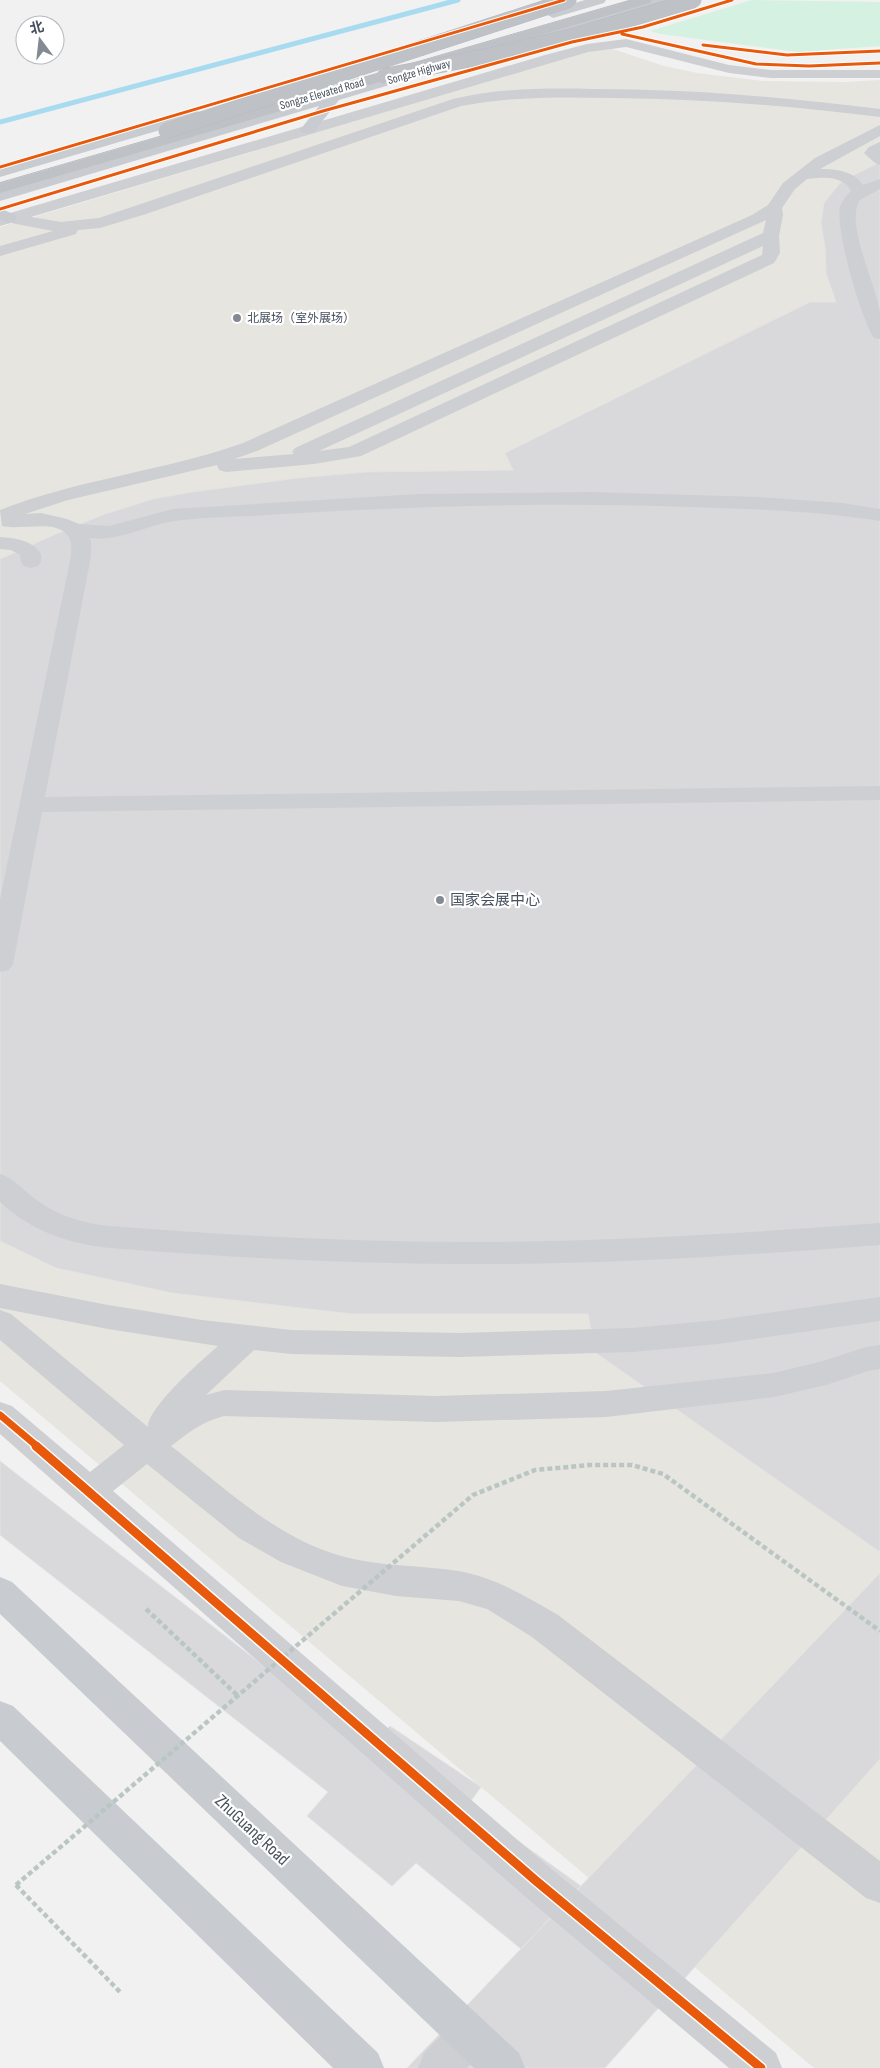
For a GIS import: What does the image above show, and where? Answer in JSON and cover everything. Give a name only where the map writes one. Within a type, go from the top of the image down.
[{"type":"highway","name":"Songze Elevated Road","points":[[0,179],[615,0]]},
{"type":"highway","name":"Songze Elevated Road","points":[[0,188],[645,0]]},
{"type":"highway","points":[[384,76],[493,55],[576,35],[694,0]]},
{"type":"highway","points":[[166,131],[519,14],[570,4]]},
{"type":"main road","name":"Songze Highway","points":[[0,172],[570,4],[599,0]]},
{"type":"main road","name":"Songze Highway","points":[[0,196],[666,0]]},
{"type":"main road","points":[[308,130],[334,97]]},
{"type":"main road","name":"ZhuGuang Road","points":[[0,1592],[504,2068]]},
{"type":"main road","points":[[0,1718],[363,2068]]},
{"type":"street","points":[[3,217],[308,130],[550,58],[609,44],[626,43],[639,45],[695,62],[730,70],[780,74],[880,74]]},
{"type":"street","points":[[0,251],[150,208],[458,102],[476,98],[575,93],[656,94],[807,103],[880,113]]},
{"type":"street","points":[[0,517],[18,509],[60,496],[205,464],[250,447],[749,221],[774,208],[789,186],[820,161],[880,130]]},
{"type":"street","points":[[852,144],[844,152],[844,159],[868,171]]},
{"type":"street","points":[[880,147],[872,153],[880,160]]},
{"type":"street","points":[[802,174],[817,173],[844,177],[854,182],[859,192]]},
{"type":"street","points":[[880,184],[859,192],[849,204],[848,217],[853,253],[860,279],[880,334]]},
{"type":"street","points":[[152,475],[337,456],[373,445],[768,259],[772,253],[770,236],[775,215],[774,208]]},
{"type":"street","points":[[3,217],[61,227],[100,223]]},
{"type":"street","points":[[0,251],[15,244],[18,238],[3,217]]},
{"type":"street","points":[[77,572],[83,560],[107,539],[129,528],[173,514],[418,500],[590,498],[808,507],[880,515]]},
{"type":"street","points":[[0,531],[10,522],[41,519],[60,523],[74,529],[93,532],[129,528]]},
{"type":"street","points":[[0,964],[77,572],[81,541],[74,529]]},
{"type":"street","points":[[0,543],[13,544],[25,548],[31,554],[31,562]]},
{"type":"street","points":[[31,805],[880,793]]},
{"type":"street","points":[[0,1184],[17,1203],[42,1220],[72,1231],[116,1238],[340,1252],[549,1253],[776,1243],[880,1234]]},
{"type":"street","points":[[0,1296],[108,1317],[291,1342],[460,1345],[633,1340],[718,1332],[880,1309]]},
{"type":"street","points":[[0,1322],[148,1446],[251,1528],[293,1552],[342,1571],[396,1580],[459,1586],[498,1598],[544,1626],[880,1885]]},
{"type":"street","points":[[148,1446],[193,1387],[248,1337]]},
{"type":"street","points":[[89,1491],[181,1420],[203,1408],[224,1403],[436,1409],[606,1404],[774,1385],[826,1373],[866,1359],[880,1357]]},
{"type":"street","points":[[0,1415],[535,1880],[761,2068]]},
{"type":"street","points":[[439,2068],[469,2036]]},
{"type":"path","points":[[121,1993],[16,1886],[473,1496],[534,1470],[590,1465],[632,1465],[662,1474],[880,1631]]},
{"type":"path","points":[[146,1609],[238,1696]]},
{"type":"shaded area","points":[[613,49],[664,66],[697,73],[763,81],[846,82],[880,80],[880,2068],[814,2068],[0,1381],[0,227],[592,50]]},
{"type":"green space","points":[[752,0],[880,2],[880,46],[798,52],[660,34],[650,31]]},
{"type":"building","name":"国家会展中心","points":[[880,162],[880,1552],[596,1353],[588,1314],[352,1314],[172,1293],[56,1268],[0,1241],[0,559],[105,514],[153,499],[192,492],[298,478],[366,472],[513,470],[505,453],[810,302],[836,302],[826,273],[825,247],[821,223],[824,203],[842,181]]},
{"type":"building","points":[[0,1461],[368,1747],[390,1726],[481,1787],[468,1805],[581,1886],[521,1949],[416,1863],[392,1886],[307,1816],[328,1792],[0,1535]]},
{"type":"building","points":[[880,1573],[880,1759],[605,2068],[407,2068]]},
{"type":"waterway","points":[[0,122],[458,0]]},
{"type":"cycle path","points":[[0,167],[564,0]]},
{"type":"cycle path","points":[[0,209],[323,111],[572,42],[643,27],[732,0]]},
{"type":"cycle path","points":[[622,34],[723,58],[773,66],[880,63]]},
{"type":"cycle path","points":[[703,45],[787,55],[880,51]]},
{"type":"cycle path","points":[[0,1415],[535,1880],[761,2068]]},
{"type":"place","name":"北展场（室外展场）","points":[[237,318]]},
{"type":"place","name":"国家会展中心","points":[[440,900]]}]
